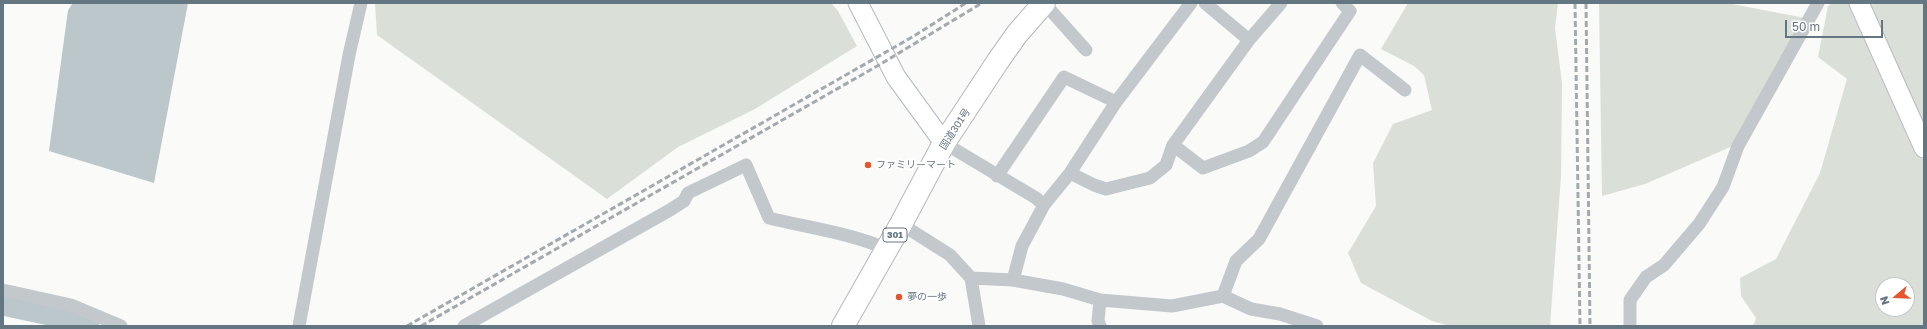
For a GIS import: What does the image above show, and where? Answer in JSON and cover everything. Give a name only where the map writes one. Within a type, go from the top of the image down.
[{"type":"highway","name":"国道301号","points":[[843,326],[902,224],[944,143],[998,60],[1017,34],[1044,3]]},
{"type":"street","points":[[299,326],[349,55],[361,3]]},
{"type":"street","points":[[858,3],[896,77],[944,143],[1036,198],[1044,205]]},
{"type":"street","points":[[1044,3],[1086,50]]},
{"type":"street","points":[[1013,280],[1022,246],[1044,205],[1070,173],[1116,102],[1191,3]]},
{"type":"street","points":[[1205,3],[1249,40]]},
{"type":"street","points":[[1070,173],[1094,185],[1106,189],[1150,178],[1166,165],[1172,145],[1249,40],[1281,3]]},
{"type":"street","points":[[1172,145],[1203,168],[1249,151],[1263,142],[1350,11],[1342,3]]},
{"type":"street","points":[[1630,326],[1630,300],[1646,277],[1664,265],[1698,224],[1723,187],[1738,146],[1818,3]]},
{"type":"street","points":[[1859,3],[1924,148]]},
{"type":"street","points":[[1223,296],[1236,261],[1259,239],[1360,55],[1406,90]]},
{"type":"street","points":[[997,176],[1064,77],[1116,102]]},
{"type":"street","points":[[464,326],[670,210],[684,200],[688,193],[746,165],[769,218],[808,228],[837,232],[887,249]]},
{"type":"street","points":[[902,224],[950,255],[971,278],[979,326]]},
{"type":"street","points":[[971,278],[1013,280],[1063,290],[1100,300],[1172,306],[1223,296],[1251,309],[1272,313],[1317,326]]},
{"type":"street","points":[[3,290],[71,305],[121,326]]},
{"type":"street","points":[[1100,300],[1098,321],[1100,326]]},
{"type":"street","points":[[1272,313],[1279,326]]},
{"type":"shaded area","points":[[73,3],[188,3],[154,183],[49,151],[68,10]]},
{"type":"shaded area","points":[[375,3],[831,3],[838,11],[857,46],[755,109],[678,147],[607,199],[377,35]]},
{"type":"shaded area","points":[[1408,3],[1558,3],[1555,28],[1562,83],[1561,176],[1550,326],[1450,326],[1432,321],[1361,283],[1348,253],[1376,206],[1373,163],[1393,124],[1432,110],[1424,75],[1414,66],[1381,49]]},
{"type":"shaded area","points":[[1599,3],[1727,3],[1805,18],[1733,146],[1645,184],[1602,196]]},
{"type":"shaded area","points":[[1832,3],[1924,3],[1924,326],[1753,326],[1756,318],[1741,296],[1740,278],[1776,259],[1820,173],[1847,79],[1818,57],[1828,6]]},
{"type":"waterway","points":[[3,304],[54,315],[88,326]]},
{"type":"railway","points":[[407,326],[914,36],[966,3]]},
{"type":"railway","points":[[421,326],[879,65],[982,3]]},
{"type":"railway","points":[[1575,3],[1580,326]]},
{"type":"railway","points":[[1586,3],[1590,326]]},
{"type":"place","name":"ファミリーマート","points":[[868,165]]},
{"type":"place","name":"夢の一歩","points":[[899,297]]}]
